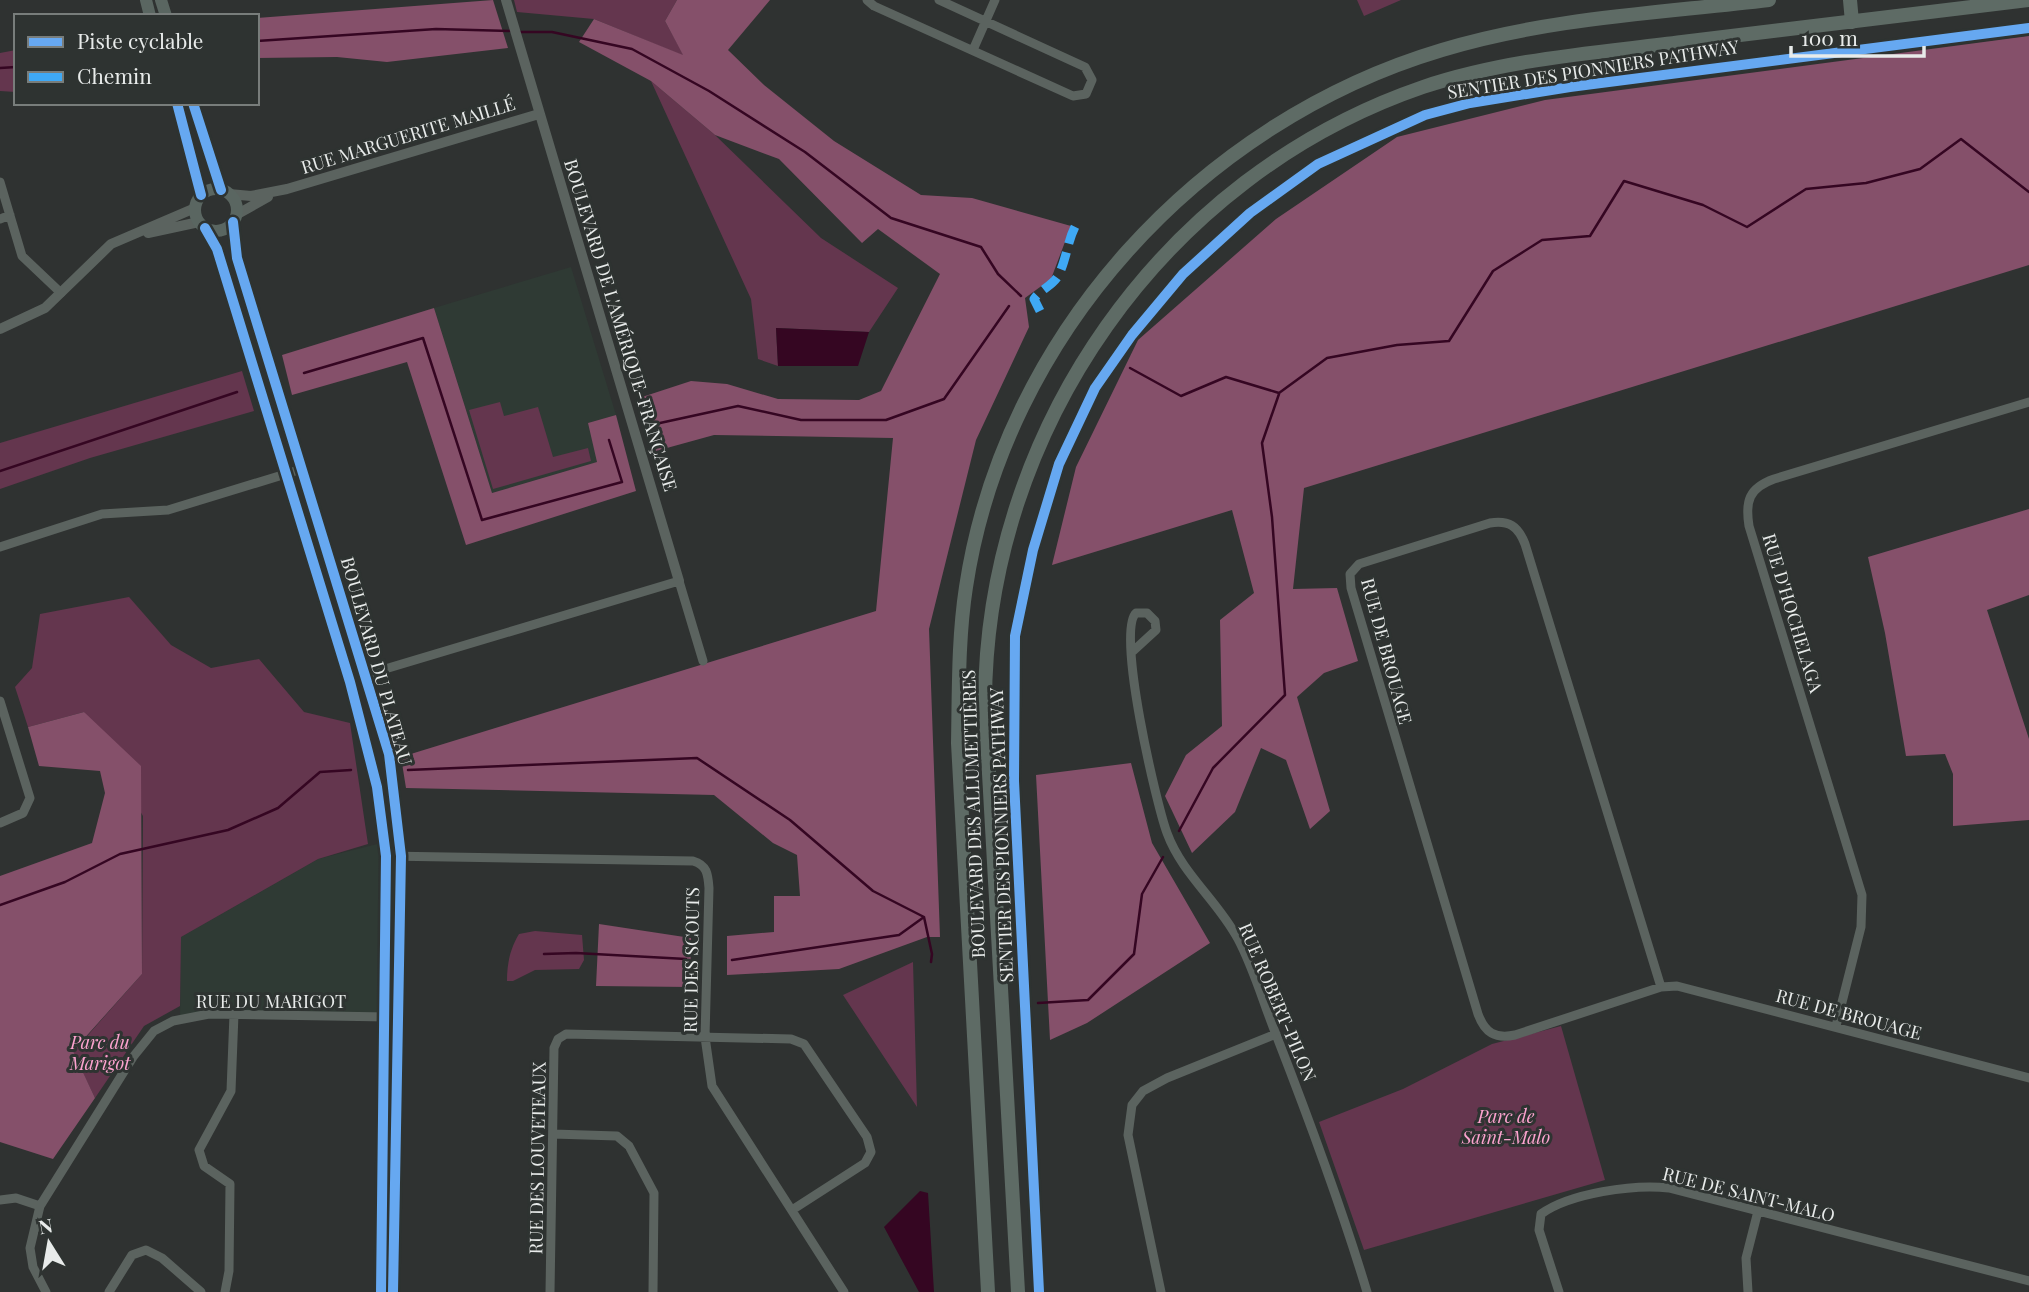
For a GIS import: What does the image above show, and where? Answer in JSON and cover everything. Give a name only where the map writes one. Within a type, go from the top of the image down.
[{"type":"highway","name":"BOULEVARD DES ALLUMETTIÈRES","points":[[988,1292],[958,743],[959,652],[966,586],[986,501],[1024,406],[1057,346],[1110,270],[1178,199],[1261,133],[1326,96],[1396,65],[1485,38],[1550,27],[1769,0]]},
{"type":"highway","points":[[1850,0],[1853,22]]},
{"type":"highway","name":"BOULEVARD DES ALLUMETTIÈRES","points":[[1018,1292],[986,722],[987,652],[997,577],[1019,497],[1048,426],[1095,340],[1139,281],[1216,204],[1300,145],[1379,104],[1449,79],[1544,59],[2029,0]]},
{"type":"main road","points":[[178,105],[201,195],[195,208],[202,225],[220,230],[234,218],[236,207],[225,192],[194,105]]},
{"type":"main road","points":[[201,195],[214,189],[225,192]]},
{"type":"main road","name":"BOULEVARD DU PLATEAU","points":[[234,218],[237,258],[388,754],[401,856],[393,1292]]},
{"type":"main road","name":"BOULEVARD DU PLATEAU","points":[[202,225],[217,249],[350,682],[380,803],[386,856],[381,1292]]},
{"type":"street","name":"BOULEVARD DE L'AMÉRIQUE-FRANÇAISE","points":[[506,0],[703,661]]},
{"type":"street","points":[[867,0],[874,6],[1073,96],[1086,94],[1092,75],[1086,67],[939,0]]},
{"type":"street","points":[[973,50],[995,0]]},
{"type":"street","name":"RUE MARGUERITE MAILLÉ","points":[[225,192],[251,196],[287,189],[539,114]]},
{"type":"street","points":[[0,182],[24,258],[61,293]]},
{"type":"street","name":"RUE MARGUERITE MAILLÉ","points":[[234,218],[287,189]]},
{"type":"street","points":[[0,329],[34,315],[61,293],[102,251],[195,208]]},
{"type":"street","points":[[0,219],[10,215]]},
{"type":"street","points":[[135,234],[202,225]]},
{"type":"street","name":"RUE D'HOCHELAGA","points":[[1836,1026],[1861,927],[1862,895],[1749,526],[1747,501],[1753,489],[1774,479],[2029,402]]},
{"type":"street","points":[[0,547],[102,514],[168,510],[302,469]]},
{"type":"street","name":"RUE DE BROUAGE","points":[[1661,986],[1525,544],[1517,528],[1505,522],[1490,523],[1359,564],[1350,574],[1351,588],[1478,1014],[1485,1028],[1498,1037],[1515,1034],[1661,986],[1677,986],[1708,992],[2029,1079]]},
{"type":"street","points":[[365,675],[679,581]]},
{"type":"street","name":"RUE ROBERT-PILON","points":[[1132,652],[1132,676],[1159,807],[1169,837],[1183,864],[1239,940],[1329,1169],[1367,1292]]},
{"type":"street","points":[[0,701],[30,798],[23,813],[0,822]]},
{"type":"street","name":"RUE DES SCOUTS","points":[[386,856],[693,861],[701,864],[707,873],[709,887],[705,1037],[708,1069],[716,1095],[841,1288]]},
{"type":"street","points":[[225,1292],[229,1271],[230,1184],[204,1166],[199,1150],[231,1091],[234,1014]]},
{"type":"street","name":"RUE DU MARIGOT","points":[[46,1292],[33,1267],[30,1248],[40,1206],[133,1057],[154,1031],[188,1016],[234,1014],[398,1017]]},
{"type":"street","points":[[1161,1292],[1128,1135],[1132,1105],[1143,1091],[1167,1077],[1276,1034]]},
{"type":"street","name":"RUE DES LOUVETEAUX","points":[[550,1292],[554,1048],[562,1036],[800,1041],[867,1137],[871,1152],[865,1163],[792,1210]]},
{"type":"street","points":[[553,1133],[617,1136],[629,1146],[654,1193],[653,1292]]},
{"type":"street","name":"RUE DE SAINT-MALO","points":[[1559,1292],[1538,1221],[1548,1209],[1635,1185],[1669,1188],[2029,1281]]},
{"type":"street","points":[[0,1200],[16,1198],[40,1206]]},
{"type":"street","points":[[1748,1292],[1746,1258],[1758,1211]]},
{"type":"street","points":[[109,1292],[127,1261],[140,1251],[146,1250],[162,1258],[201,1292]]},
{"type":"street","points":[[829,1292],[841,1288]]},
{"type":"shaded area","points":[[493,0],[508,48],[387,62],[337,57],[259,58],[259,18]]},
{"type":"shaded area","points":[[677,0],[770,0],[728,50],[764,85],[834,141],[921,195],[972,198],[1071,226],[1051,279],[1025,298],[1029,327],[976,440],[929,629],[940,937],[927,937],[839,969],[727,975],[727,936],[774,932],[774,896],[800,896],[797,855],[773,843],[714,795],[406,788],[401,757],[876,611],[893,438],[714,435],[656,451],[639,398],[691,381],[727,384],[778,399],[859,400],[881,391],[940,274],[878,229],[862,243],[779,159],[715,135],[651,81],[579,42],[594,19],[683,55],[665,21]]},
{"type":"shaded area","points":[[2029,36],[2029,265],[1304,488],[1293,589],[1337,588],[1358,661],[1324,673],[1297,697],[1330,811],[1310,829],[1286,760],[1261,748],[1235,812],[1192,853],[1165,796],[1186,755],[1222,726],[1220,620],[1254,593],[1232,510],[1052,565],[1076,467],[1138,340],[1276,219],[1397,137],[1545,100]]},
{"type":"shaded area","points":[[571,267],[616,415],[588,423],[598,462],[492,493],[434,308]]},
{"type":"shaded area","points":[[434,308],[492,493],[597,462],[588,423],[616,415],[636,491],[466,545],[407,362],[292,395],[282,355]]},
{"type":"shaded area","points":[[776,328],[869,332],[858,366],[778,366]]},
{"type":"shaded area","points":[[2029,509],[2029,595],[1987,610],[2029,739],[2029,820],[1953,826],[1953,774],[1945,754],[1906,756],[1885,633],[1868,557]]},
{"type":"shaded area","points":[[84,712],[141,766],[142,974],[73,1051],[95,1098],[53,1159],[0,1142],[0,876],[92,843],[105,793],[100,771],[39,766],[28,727]]},
{"type":"shaded area","points":[[1131,763],[1152,843],[1210,943],[1087,1023],[1050,1040],[1036,775]]},
{"type":"shaded area","points":[[385,842],[383,1017],[180,1019],[181,937],[318,859]]},
{"type":"shaded area","points":[[599,924],[691,938],[690,987],[596,986]]},
{"type":"shaded area","points":[[920,1191],[928,1193],[934,1292],[919,1292],[884,1227]]},
{"type":"green space","points":[[514,0],[677,0],[665,21],[684,56],[594,19],[517,12]]},
{"type":"green space","points":[[1357,0],[1401,0],[1364,16]]},
{"type":"green space","points":[[14,50],[14,92],[0,91],[0,53]]},
{"type":"green space","points":[[651,81],[715,135],[821,238],[898,288],[869,332],[776,328],[778,366],[758,359],[751,299]]},
{"type":"green space","points":[[242,371],[254,411],[90,458],[0,489],[0,443]]},
{"type":"green space","points":[[500,402],[504,416],[538,407],[553,457],[588,448],[591,461],[493,489],[469,410]]},
{"type":"green space","name":"Parc du Marigot","points":[[129,597],[171,645],[211,668],[259,659],[304,712],[350,723],[368,844],[318,859],[181,937],[180,1006],[144,1026],[95,1098],[73,1052],[142,974],[143,816],[84,712],[28,727],[15,687],[32,668],[40,614]]},
{"type":"green space","points":[[535,931],[582,935],[584,960],[579,969],[535,970],[513,981],[507,981],[513,945],[519,934]]},
{"type":"green space","points":[[913,962],[917,1107],[843,995]]},
{"type":"green space","name":"Parc de Saint-Malo","points":[[1561,1026],[1605,1180],[1364,1250],[1319,1122],[1403,1089],[1492,1044]]},
{"type":"waterway","points":[[259,41],[436,29],[513,31]]},
{"type":"waterway","points":[[519,32],[552,32],[632,49],[709,91],[805,152],[891,218],[981,247],[998,274],[1021,296]]},
{"type":"waterway","points":[[0,68],[14,67]]},
{"type":"waterway","points":[[1130,368],[1181,396],[1226,377],[1279,393],[1327,358],[1397,345],[1449,341],[1493,271],[1542,240],[1590,236],[1624,181],[1703,205],[1747,227],[1806,189],[1866,183],[1920,169],[1961,139],[2029,192]]},
{"type":"waterway","points":[[660,423],[738,406],[801,420],[886,420],[944,399],[1009,306]]},
{"type":"waterway","points":[[304,373],[423,338],[482,520],[622,482],[609,440]]},
{"type":"waterway","points":[[0,471],[237,392]]},
{"type":"waterway","points":[[1179,831],[1213,768],[1285,695],[1272,517],[1262,443],[1279,394]]},
{"type":"waterway","points":[[408,770],[697,758],[790,820],[873,891],[924,917],[932,954],[931,962]]},
{"type":"waterway","points":[[0,905],[65,882],[120,854],[228,830],[278,808],[320,772],[351,770]]},
{"type":"waterway","points":[[1038,1003],[1088,1000],[1134,954],[1142,894],[1163,857]]},
{"type":"waterway","points":[[732,960],[899,935],[924,917]]},
{"type":"waterway","points":[[544,954],[576,953],[686,959]]},
{"type":"marked path","points":[[1040,311],[1034,299],[1058,276],[1077,223]]},
{"type":"cycle path","name":"SENTIER DES PIONNIERS PATHWAY","points":[[1039,1292],[1014,781],[1015,636],[1033,550],[1059,464],[1095,388],[1132,335],[1183,274],[1250,213],[1318,164],[1425,115],[1470,103],[1570,87],[2029,28]]},
{"type":"cycle path","points":[[178,105],[201,195]]},
{"type":"cycle path","points":[[194,105],[221,190]]},
{"type":"cycle path","points":[[233,222],[237,258],[389,754],[401,856],[393,1292]]},
{"type":"cycle path","points":[[205,228],[217,249],[350,682],[377,787],[386,856],[381,1292]]}]
